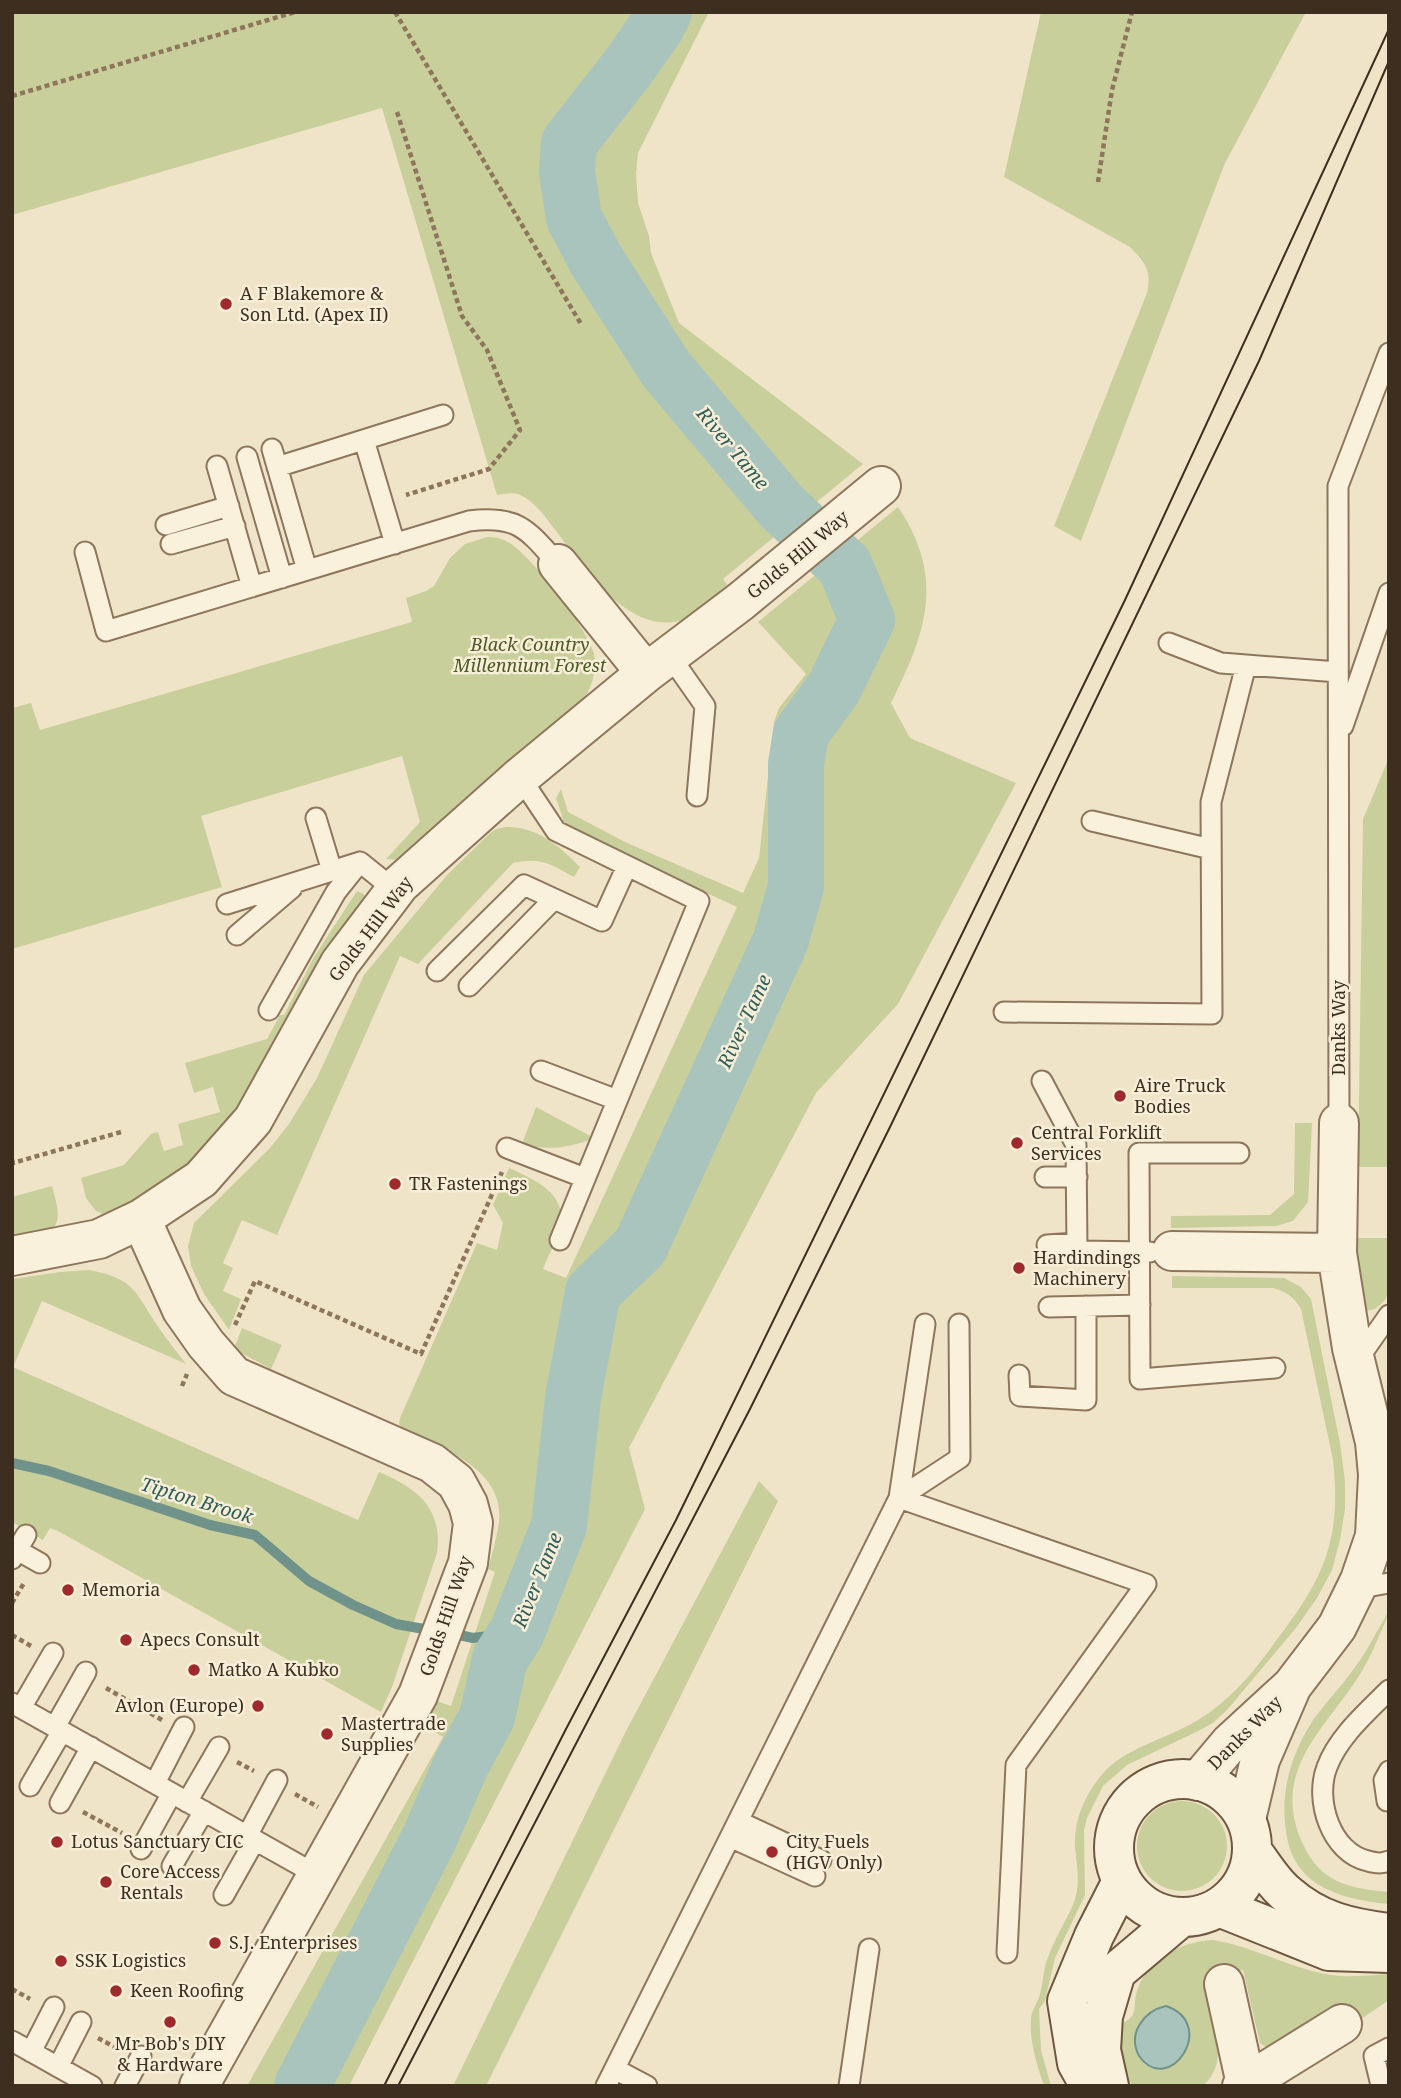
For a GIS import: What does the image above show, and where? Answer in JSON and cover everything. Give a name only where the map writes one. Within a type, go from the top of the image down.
[{"type":"street","name":"Golds Hill Way","points":[[12,1256],[99,1239],[141,1219],[201,1179],[253,1120],[341,963],[396,891],[520,777],[881,486]]},
{"type":"street","points":[[558,564],[658,664]]},
{"type":"street","name":"Danks Way","points":[[1198,1781],[1230,1743],[1292,1686],[1372,1586],[1378,1420],[1355,1363],[1337,1253],[1339,1123]]},
{"type":"street","name":"Golds Hill Way","points":[[141,1219],[182,1310],[233,1376],[432,1463],[456,1482],[468,1503],[473,1523],[467,1563],[418,1695],[199,2086]]},
{"type":"street","points":[[1156,1252],[1337,1253]]},
{"type":"street","name":"Danks Way","points":[[1249,1835],[1260,1760],[1292,1686]]},
{"type":"street","points":[[1249,1835],[1249,1867],[1242,1884],[1232,1897],[1219,1907],[1201,1915],[1180,1917],[1150,1909],[1137,1900],[1122,1881],[1116,1867],[1114,1839],[1126,1810],[1145,1791],[1159,1783],[1176,1780],[1198,1781],[1216,1787],[1228,1796],[1285,1893],[1322,1919],[1367,1931],[1389,1933]]},
{"type":"street","points":[[1090,2086],[1077,2063],[1067,2001],[1094,1936],[1122,1881]]},
{"type":"street","points":[[1219,1907],[1329,1951],[1389,1952]]},
{"type":"street","points":[[1109,2086],[1101,2050],[1104,2006],[1116,1972],[1180,1917]]},
{"type":"street","points":[[1224,1984],[1244,2085],[1342,2024]]},
{"type":"lane","name":"Danks Way","points":[[1339,1123],[1338,486],[1389,353]]},
{"type":"lane","points":[[307,570],[274,458],[364,440],[443,415]]},
{"type":"lane","points":[[364,440],[395,544]]},
{"type":"lane","points":[[247,457],[282,578]]},
{"type":"lane","points":[[217,466],[252,587]]},
{"type":"lane","points":[[229,506],[168,534],[235,526]]},
{"type":"lane","points":[[85,552],[107,631],[469,522],[490,519],[514,522],[534,537],[558,564]]},
{"type":"lane","points":[[1338,740],[1389,593]]},
{"type":"lane","points":[[1170,643],[1221,663],[1338,672]]},
{"type":"lane","points":[[658,664],[705,706],[697,796]]},
{"type":"lane","points":[[1004,1012],[1212,1014],[1211,802],[1246,665]]},
{"type":"lane","points":[[520,777],[556,831],[699,901],[559,1240]]},
{"type":"lane","points":[[316,818],[332,871]]},
{"type":"lane","points":[[1092,821],[1211,849]]},
{"type":"lane","points":[[360,862],[396,891]]},
{"type":"lane","points":[[227,904],[360,862]]},
{"type":"lane","points":[[270,1010],[336,892],[360,862]]},
{"type":"lane","points":[[437,971],[524,885],[603,921],[627,866]]},
{"type":"lane","points":[[237,935],[300,881]]},
{"type":"lane","points":[[469,986],[554,899]]},
{"type":"lane","points":[[541,1071],[617,1100]]},
{"type":"lane","points":[[1042,1081],[1076,1145],[1077,1251],[1156,1252]]},
{"type":"lane","points":[[1239,1153],[1139,1153],[1156,1252],[1140,1305],[1140,1379],[1275,1368]]},
{"type":"lane","points":[[506,1157],[585,1178]]},
{"type":"lane","points":[[1045,1177],[1077,1177]]},
{"type":"lane","points":[[1047,1245],[1077,1244]]},
{"type":"lane","points":[[1048,1307],[1140,1305]]},
{"type":"lane","points":[[1019,1375],[1020,1396],[1086,1400],[1086,1306]]},
{"type":"lane","points":[[1355,1363],[1389,1315]]},
{"type":"lane","points":[[647,2086],[610,2077],[899,1498],[925,1324]]},
{"type":"lane","points":[[899,1498],[960,1458],[959,1324]]},
{"type":"lane","points":[[899,1498],[1146,1584],[1016,1765],[1007,1952]]},
{"type":"lane","points":[[19,1548],[40,1563]]},
{"type":"lane","points":[[53,1653],[17,1706],[317,1875]]},
{"type":"lane","points":[[30,1786],[86,1672]]},
{"type":"lane","points":[[1389,1690],[1344,1738],[1326,1767],[1324,1791],[1325,1814],[1334,1836],[1354,1858],[1381,1864],[1389,1861]]},
{"type":"lane","points":[[172,1866],[184,1727]]},
{"type":"lane","points":[[60,1803],[91,1747]]},
{"type":"lane","points":[[141,1849],[219,1747]]},
{"type":"lane","points":[[1387,1801],[1384,1780],[1389,1771]]},
{"type":"lane","points":[[224,1895],[277,1780]]},
{"type":"lane","points":[[734,1829],[818,1868]]},
{"type":"lane","points":[[849,2086],[869,1949]]},
{"type":"lane","points":[[31,2052],[54,2007]]},
{"type":"lane","points":[[58,2067],[81,2022]]},
{"type":"lane","points":[[12,2041],[92,2086]]},
{"type":"lane","points":[[1380,2081],[1374,2056],[1389,2048]]},
{"type":"lane","points":[[125,2086],[141,2056]]},
{"type":"path","points":[[12,96],[295,12]]},
{"type":"path","points":[[395,12],[581,324]]},
{"type":"path","points":[[1098,181],[1112,90],[1132,12]]},
{"type":"path","points":[[382,502],[489,469],[520,429],[487,350],[462,316],[397,111]]},
{"type":"path","points":[[12,1160],[13,1163],[121,1132]]},
{"type":"path","points":[[210,1349],[230,1338],[254,1280],[421,1354],[506,1157]]},
{"type":"green space","points":[[12,12],[709,12],[638,153],[638,203],[649,236],[651,253],[679,323],[863,464],[723,579],[728,586],[696,614],[670,622],[650,620],[631,611],[597,582],[535,505],[518,494],[497,495],[382,108],[12,215]]},
{"type":"green space","points":[[1041,12],[1306,12],[1225,163],[1081,541],[1054,526],[1147,293],[1149,279],[1143,262],[1130,247],[1004,177]]},
{"type":"green space","points":[[898,507],[913,533],[922,558],[926,605],[914,653],[891,703],[910,738],[1016,783],[898,1004],[816,1093],[629,1448],[645,1509],[349,2086],[247,2086],[443,1737],[419,1723],[434,1700],[451,1706],[495,1572],[488,1569],[499,1522],[498,1504],[492,1488],[468,1462],[404,1430],[399,1424],[400,1418],[477,1243],[497,1250],[503,1223],[493,1205],[509,1168],[544,1187],[557,1201],[561,1211],[560,1227],[543,1269],[566,1278],[737,907],[591,840],[564,822],[556,798],[561,789],[568,812],[627,843],[743,893],[759,858],[774,722],[779,708],[806,674],[758,622]]},
{"type":"green space","name":"Black Country Millennium Forest","points":[[487,537],[508,542],[530,561],[570,611],[589,643],[594,654],[594,676],[577,710],[452,810],[403,860],[386,859],[420,822],[402,756],[201,816],[222,887],[12,949],[12,708],[31,703],[40,730],[412,622],[406,598],[434,586],[450,558],[465,544]]},
{"type":"green space","points":[[1389,758],[1389,1167],[1358,1167],[1363,819]]},
{"type":"green space","points":[[506,827],[538,834],[564,851],[580,867],[574,877],[538,861],[513,863],[418,964],[400,956],[277,1235],[242,1220],[223,1263],[233,1268],[223,1291],[241,1299],[229,1330],[204,1294],[191,1266],[188,1246],[194,1223],[270,1148],[289,1124],[317,1078],[364,975],[448,874],[489,834]]},
{"type":"green space","points":[[357,891],[364,894],[366,906],[262,1083],[191,1165],[112,1213],[103,1214],[96,1211],[86,1198],[81,1178],[124,1165],[151,1134],[158,1132],[164,1151],[183,1145],[178,1124],[220,1112],[213,1087],[194,1093],[185,1063],[267,1039],[280,1015],[284,1015],[314,957]]},
{"type":"green space","points":[[536,1107],[594,1138],[558,1147],[522,1144]]},
{"type":"green space","points":[[1295,1123],[1312,1123],[1308,1202],[1293,1221],[1276,1226],[1171,1228],[1171,1216],[1270,1215],[1294,1194]]},
{"type":"green space","points":[[52,1186],[58,1213],[53,1228],[38,1235],[12,1240],[12,1197]]},
{"type":"green space","points":[[1389,1236],[1389,1292],[1379,1306],[1364,1310],[1349,1244],[1358,1238]]},
{"type":"green space","points":[[89,1270],[116,1278],[132,1288],[186,1364],[42,1301],[13,1367],[358,1520],[379,1472],[416,1493],[431,1512],[438,1537],[437,1553],[381,1712],[58,1531],[50,1528],[43,1540],[12,1522],[12,1279]]},
{"type":"green space","points":[[1172,1276],[1284,1278],[1301,1287],[1311,1299],[1340,1443],[1345,1481],[1345,1509],[1332,1570],[1317,1598],[1296,1628],[1227,1710],[1213,1723],[1127,1765],[1103,1786],[1084,1830],[1085,1895],[1055,1958],[1045,2001],[1039,2009],[1041,2050],[1051,2086],[1044,2086],[1032,2044],[1031,2018],[1049,1955],[1077,1891],[1076,1826],[1087,1796],[1099,1778],[1116,1762],[1138,1748],[1198,1720],[1239,1686],[1265,1656],[1304,1601],[1325,1560],[1331,1539],[1335,1490],[1333,1460],[1301,1309],[1290,1296],[1273,1288],[1172,1288]]},
{"type":"green space","points":[[242,1328],[282,1345],[271,1369],[234,1349]]},
{"type":"green space","points":[[759,1481],[778,1501],[486,2086],[453,2086],[627,1729]]},
{"type":"green space","points":[[1389,1611],[1357,1679],[1305,1754],[1293,1794],[1294,1817],[1302,1842],[1317,1867],[1348,1885],[1389,1892],[1389,1904],[1341,1895],[1314,1881],[1294,1858],[1288,1842],[1284,1810],[1292,1764],[1305,1734],[1358,1663]]},
{"type":"green space","points":[[1182,1801],[1199,1804],[1214,1814],[1224,1829],[1227,1846],[1224,1863],[1214,1878],[1199,1888],[1182,1891],[1165,1888],[1150,1878],[1140,1863],[1137,1846],[1140,1829],[1150,1814],[1165,1804]]},
{"type":"green space","points":[[1213,1940],[1324,1974],[1389,1974],[1389,2000],[1351,2026],[1267,2048],[1260,2043],[1243,1970],[1204,1978],[1217,2034],[1217,2062],[1212,2075],[1203,2086],[1133,2086],[1121,2064],[1120,2024],[1133,2014],[1136,1994],[1143,1977],[1150,1967],[1168,1953],[1190,1944]]},
{"type":"water","points":[[1166,2006],[1181,2015],[1188,2027],[1189,2041],[1184,2054],[1175,2063],[1163,2068],[1151,2067],[1139,2056],[1136,2031],[1151,2013]]},
{"type":"waterway","name":"River Tame","points":[[302,2086],[429,1839],[461,1765],[487,1717],[500,1659],[517,1632],[559,1526],[573,1398],[593,1292],[640,1247],[781,940],[796,886],[796,764],[801,733],[834,688],[867,620],[845,566],[781,506],[666,369],[596,260],[574,218],[567,172],[569,143],[629,66],[664,12]]},
{"type":"waterway","name":"Tipton Brook","points":[[12,1463],[49,1471],[210,1525],[255,1535],[309,1581],[353,1605],[396,1624],[435,1631]]},
{"type":"waterway","name":"Tipton Brook","points":[[450,1633],[473,1638],[517,1632]]},
{"type":"tram line","points":[[384,2086],[676,1520],[1125,600],[1389,29]]},
{"type":"tram line","points":[[398,2086],[750,1409],[890,1127],[1259,361],[1389,61]]},
{"type":"place","name":"A F Blakemore & Son Ltd. (Apex II)","points":[[226,304]]},
{"type":"place","name":"Aire Truck Bodies","points":[[1120,1096]]},
{"type":"place","name":"Central Forklift Services","points":[[1017,1143]]},
{"type":"place","name":"TR Fastenings","points":[[395,1184]]},
{"type":"place","name":"Hardindings Machinery","points":[[1019,1268]]},
{"type":"place","name":"Memoria","points":[[68,1590]]},
{"type":"place","name":"Apecs Consult","points":[[126,1640]]},
{"type":"place","name":"Matko A Kubko","points":[[194,1670]]},
{"type":"place","name":"Avlon (Europe)","points":[[258,1706]]},
{"type":"place","name":"Mastertrade Supplies","points":[[327,1734]]},
{"type":"place","name":"Lotus Sanctuary CIC","points":[[57,1842]]},
{"type":"place","name":"City Fuels (HGV Only)","points":[[772,1852]]},
{"type":"place","name":"Core Access Rentals","points":[[106,1882]]},
{"type":"place","name":"S.J. Enterprises","points":[[215,1943]]},
{"type":"place","name":"SSK Logistics","points":[[61,1961]]},
{"type":"place","name":"Keen Roofing","points":[[116,1991]]},
{"type":"place","name":"Mr Bob's DIY & Hardware","points":[[170,2022]]}]
